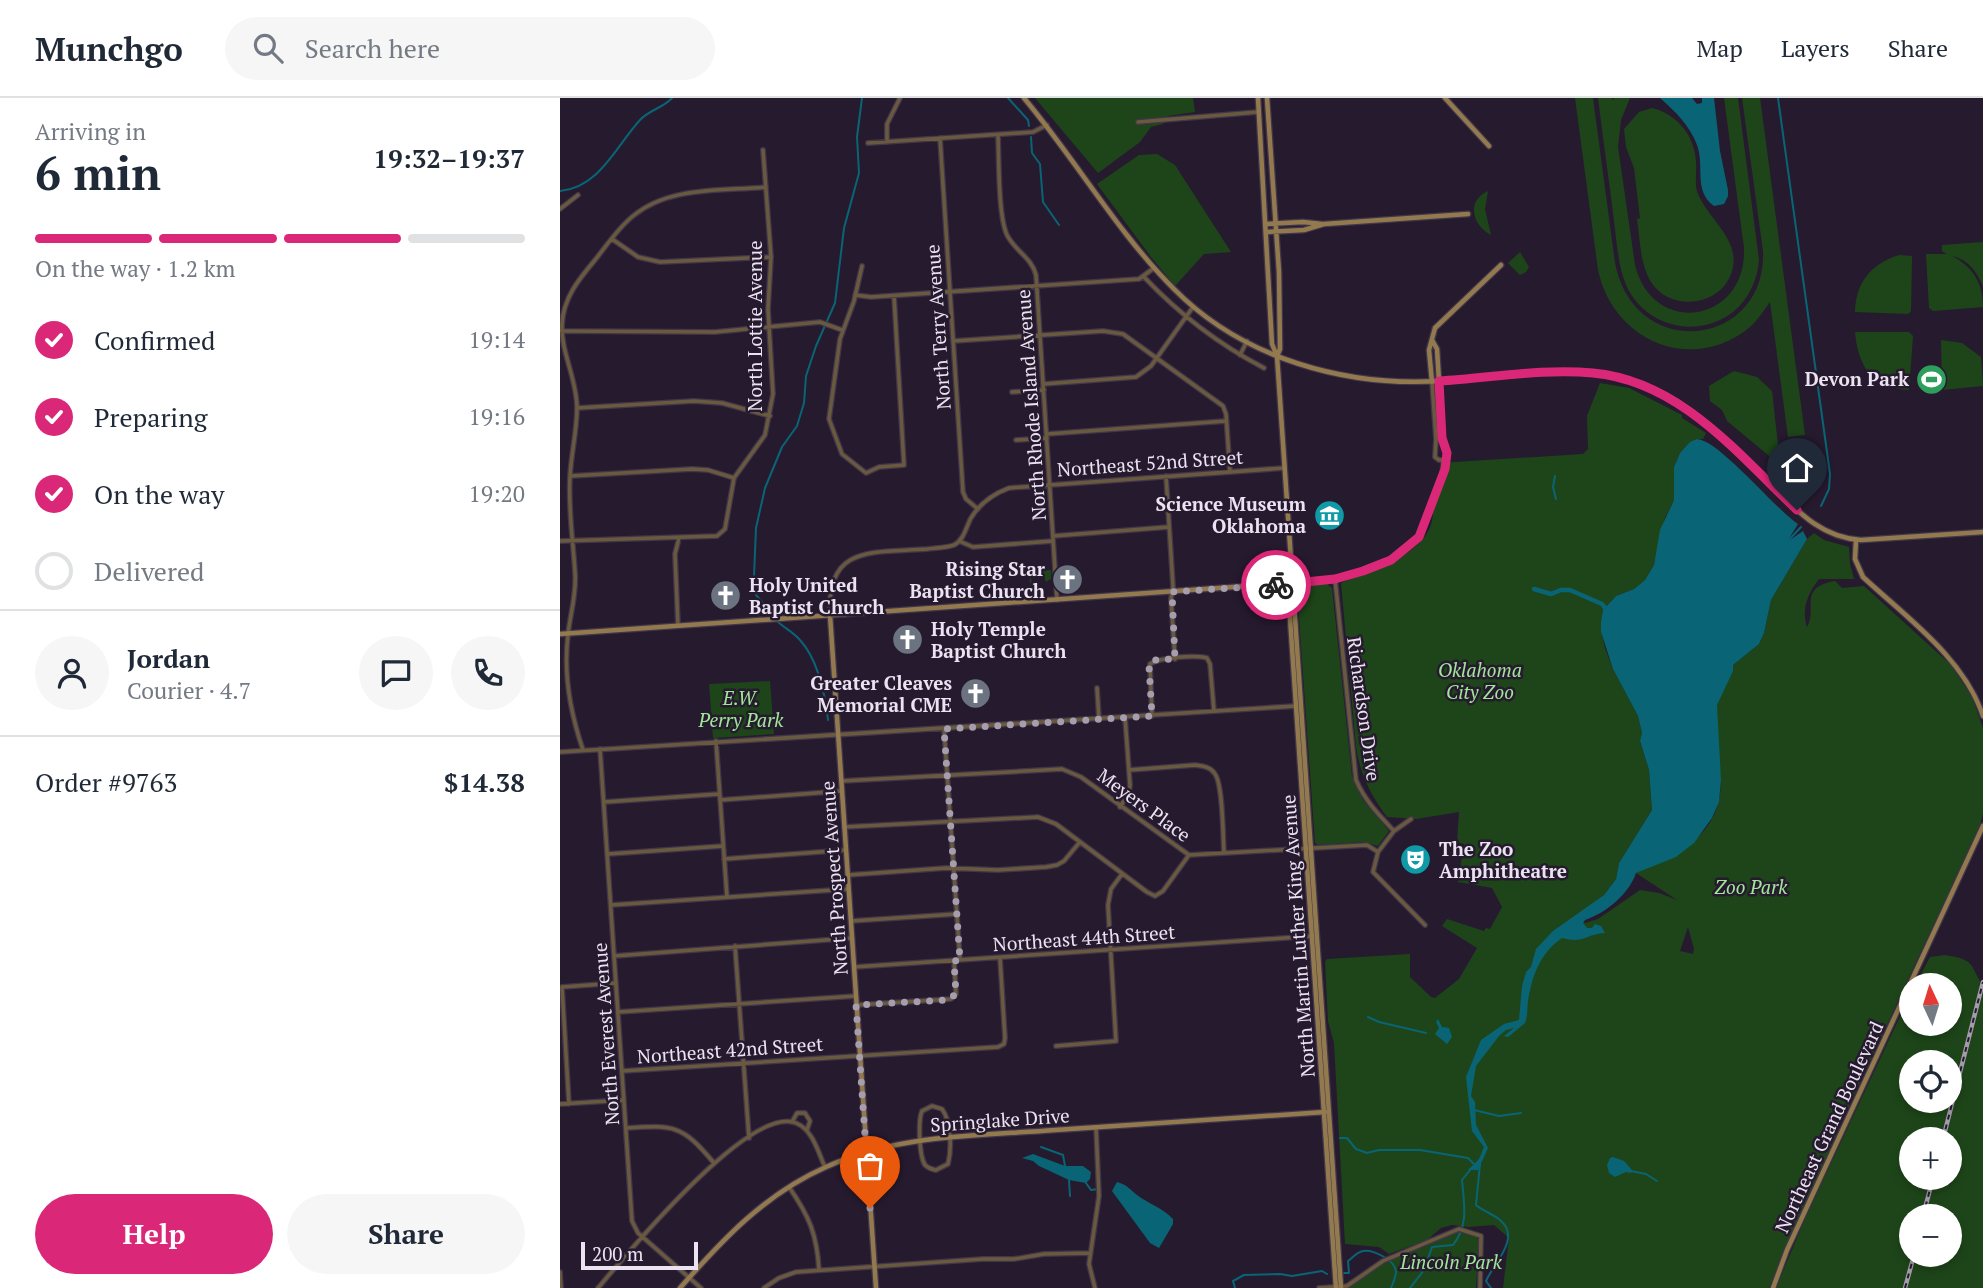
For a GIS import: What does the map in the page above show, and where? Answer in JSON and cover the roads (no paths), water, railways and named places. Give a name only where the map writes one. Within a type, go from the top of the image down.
[{"type":"street","points":[[887,142],[888,120],[900,98]]},
{"type":"street","points":[[1024,98],[1154,268],[1194,307],[1247,341],[1277,356],[1326,371],[1370,380],[1432,382],[1576,372],[1613,376],[1666,396],[1697,416],[1813,524],[1837,536],[1856,540],[1983,532]]},
{"type":"street","name":"North Martin Luther King Avenue","points":[[1258,98],[1272,345],[1277,356],[1291,583],[1294,592],[1299,706],[1338,1288]]},
{"type":"street","name":"North Martin Luther King Avenue","points":[[1267,98],[1276,223],[1280,349],[1277,356]]},
{"type":"street","points":[[1445,98],[1489,146]]},
{"type":"street","points":[[1138,122],[1259,112]]},
{"type":"street","points":[[868,143],[998,135],[1037,131],[1046,125]]},
{"type":"street","name":"North Rhode Island Avenue","points":[[998,135],[1005,228],[1015,247],[1031,262],[1037,286],[1057,600]]},
{"type":"street","name":"North Terry Avenue","points":[[940,138],[963,492],[968,501],[978,509]]},
{"type":"street","name":"North Lottie Avenue","points":[[679,538],[716,536],[724,532],[734,478],[765,435],[770,416],[773,388],[769,327],[771,257],[763,150]]},
{"type":"street","points":[[583,750],[568,698],[568,633],[575,591],[570,476],[577,408],[575,388],[561,331],[566,305],[572,290],[612,239],[635,214],[648,205],[671,196],[766,187]]},
{"type":"street","points":[[560,209],[578,195]]},
{"type":"street","points":[[1267,224],[1324,224],[1468,214]]},
{"type":"street","points":[[1267,232],[1304,230],[1324,224]]},
{"type":"street","points":[[612,239],[638,257],[660,262],[771,257]]},
{"type":"street","points":[[1445,460],[1435,457],[1429,350],[1433,331],[1440,321],[1501,265]]},
{"type":"street","points":[[862,266],[842,330],[829,423],[842,454],[868,473],[879,467],[904,465],[894,296]]},
{"type":"street","points":[[855,295],[871,298],[1139,279],[1154,268]]},
{"type":"street","points":[[1143,277],[1185,318],[1264,368]]},
{"type":"street","points":[[1043,384],[1136,377],[1157,358],[1194,307]]},
{"type":"street","points":[[561,331],[703,333],[824,323],[842,330]]},
{"type":"street","points":[[953,341],[1114,331],[1126,336],[1220,404],[1225,411],[1230,472]]},
{"type":"street","points":[[560,634],[1291,583],[1335,579],[1363,571],[1391,560],[1419,537],[1429,514],[1434,492],[1443,478],[1447,453],[1442,438],[1437,349],[1432,340]]},
{"type":"street","points":[[1240,355],[1247,341]]},
{"type":"street","points":[[1012,392],[1044,390]]},
{"type":"street","points":[[577,408],[694,401],[722,403],[770,416]]},
{"type":"street","points":[[1016,440],[1226,421]]},
{"type":"street","points":[[570,476],[692,468],[734,478]]},
{"type":"street","name":"Northeast 52nd Street","points":[[959,541],[978,509],[989,498],[1009,488],[1284,468]]},
{"type":"street","points":[[1166,476],[1175,659]]},
{"type":"street","points":[[959,541],[973,547],[1169,527]]},
{"type":"street","points":[[560,541],[679,538],[675,554],[678,626]]},
{"type":"street","points":[[1856,540],[1855,559],[1863,577],[1953,662],[1970,686],[1983,716]]},
{"type":"street","name":"North Prospect Avenue","points":[[876,1288],[829,596],[833,579],[841,567],[852,559],[870,553],[952,546],[959,541]]},
{"type":"street","name":"Richardson Drive","points":[[1335,579],[1356,780],[1362,794],[1394,831]]},
{"type":"street","points":[[1152,716],[1150,664],[1158,660],[1204,657],[1208,659],[1211,669],[1214,712]]},
{"type":"street","points":[[1097,688],[1099,719]]},
{"type":"street","points":[[560,752],[1299,706]]},
{"type":"street","points":[[1120,807],[1130,790],[1125,717]]},
{"type":"street","points":[[856,1005],[951,999],[956,994],[957,914],[944,729]]},
{"type":"street","points":[[716,741],[727,897]]},
{"type":"street","name":"North Everest Avenue","points":[[600,749],[632,1221],[642,1237],[701,1288]]},
{"type":"street","points":[[1129,770],[1195,765],[1211,770],[1217,776],[1219,784],[1224,854]]},
{"type":"street","name":"Meyers Place","points":[[841,781],[1062,769],[1081,777],[1189,855],[1360,845],[1367,845],[1378,852]]},
{"type":"street","points":[[604,802],[842,792]]},
{"type":"street","points":[[844,827],[1038,817],[1056,824],[1147,892],[1158,895],[1189,855]]},
{"type":"street","points":[[1411,819],[1394,831],[1378,852],[1373,872],[1425,925]]},
{"type":"street","name":"Northeast Grand Boulevard","points":[[1773,1288],[1787,1250],[1983,826]]},
{"type":"street","points":[[848,875],[954,869],[999,870],[1057,865],[1064,861],[1079,843]]},
{"type":"street","points":[[608,854],[723,846]]},
{"type":"street","points":[[724,859],[846,850]]},
{"type":"street","points":[[1056,1046],[1115,1041],[1108,900],[1111,889],[1122,874]]},
{"type":"street","points":[[611,905],[848,889]]},
{"type":"street","points":[[851,921],[957,914]]},
{"type":"street","name":"Northeast 44th Street","points":[[854,967],[1314,937]]},
{"type":"street","points":[[614,956],[852,938]]},
{"type":"street","points":[[735,946],[749,1138]]},
{"type":"street","name":"Northeast 42nd Street","points":[[622,1071],[998,1047],[1005,1041],[1000,958]]},
{"type":"street","points":[[569,1104],[561,987],[616,984]]},
{"type":"street","points":[[618,1012],[856,996]]},
{"type":"street","points":[[560,1104],[624,1100]]},
{"type":"street","points":[[937,1106],[945,1112],[948,1164],[936,1170],[925,1164],[921,1140],[922,1111],[937,1106]]},
{"type":"street","name":"Springlake Drive","points":[[680,1288],[735,1228],[789,1187],[825,1167],[866,1152],[948,1137],[1326,1112]]},
{"type":"street","points":[[792,1122],[794,1115],[805,1113],[810,1121],[807,1130]]},
{"type":"street","points":[[598,1288],[680,1194],[714,1163],[772,1124],[792,1122],[807,1130],[825,1167]]},
{"type":"street","points":[[626,1128],[664,1126],[677,1129],[688,1135],[714,1163]]},
{"type":"street","points":[[1095,1288],[1089,1270],[1099,1196],[1096,1127]]},
{"type":"street","points":[[789,1187],[816,1234],[819,1270]]},
{"type":"street","points":[[1319,1288],[1347,1286],[1383,1261],[1459,1229],[1481,1236],[1480,1288]]},
{"type":"street","points":[[764,1288],[773,1280],[791,1273],[819,1270],[996,1260],[1044,1254],[1090,1254]]},
{"type":"street","points":[[560,1272],[561,1288]]},
{"type":"water","points":[[1660,98],[1692,98],[1697,104],[1702,103],[1702,98],[1714,98],[1728,190],[1724,204],[1714,206],[1708,200],[1702,186],[1699,153],[1694,138],[1681,119]]},
{"type":"water","points":[[1697,439],[1719,450],[1798,524],[1787,542],[1803,531],[1807,539],[1771,600],[1759,644],[1733,665],[1733,671],[1717,705],[1721,780],[1719,802],[1712,818],[1694,843],[1676,857],[1636,873],[1616,902],[1583,923],[1587,928],[1592,928],[1595,924],[1601,926],[1605,933],[1576,940],[1562,938],[1543,958],[1532,983],[1525,1023],[1508,1037],[1504,1036],[1514,1028],[1499,1036],[1476,1066],[1471,1096],[1475,1102],[1476,1125],[1488,1148],[1478,1170],[1468,1170],[1479,1159],[1484,1147],[1472,1131],[1466,1077],[1481,1040],[1504,1024],[1519,1020],[1522,986],[1536,949],[1553,931],[1604,895],[1616,879],[1619,863],[1652,810],[1649,770],[1640,741],[1642,733],[1638,716],[1613,669],[1601,632],[1601,622],[1603,610],[1616,596],[1634,589],[1645,580],[1654,565],[1660,530],[1674,500],[1674,467],[1680,453],[1690,442]]},
{"type":"water","points":[[1438,1019],[1442,1027],[1449,1028],[1452,1037],[1447,1044],[1435,1034],[1439,1028],[1436,1022]]},
{"type":"water","points":[[1033,1154],[1065,1166],[1083,1166],[1091,1172],[1090,1179],[1086,1183],[1069,1180],[1022,1158]]},
{"type":"water","points":[[1613,1157],[1624,1161],[1632,1170],[1631,1173],[1626,1172],[1615,1177],[1609,1173],[1607,1165]]},
{"type":"water","points":[[1117,1182],[1173,1219],[1173,1224],[1159,1248],[1150,1243],[1112,1191]]},
{"type":"waterway","points":[[560,191],[574,188],[597,174],[640,120],[672,98]]},
{"type":"waterway","points":[[775,617],[756,595],[756,528],[765,488],[782,447],[797,426],[804,403],[806,376],[835,303],[844,228],[859,173],[857,137],[862,98]]},
{"type":"waterway","points":[[1008,98],[1028,120],[1029,126]]},
{"type":"waterway","points":[[1778,98],[1830,474],[1829,489],[1821,506]]},
{"type":"waterway","points":[[1031,137],[1032,153],[1040,164],[1043,202],[1059,225]]},
{"type":"waterway","points":[[1555,476],[1553,487],[1556,499]]},
{"type":"waterway","points":[[1787,542],[1801,527]]},
{"type":"waterway","points":[[1534,589],[1551,594],[1570,590],[1602,604],[1605,608]]},
{"type":"waterway","points":[[778,622],[798,637],[812,657],[823,689],[828,720]]},
{"type":"waterway","points":[[1368,1017],[1426,1033]]},
{"type":"waterway","points":[[1474,1110],[1499,1116],[1521,1113]]},
{"type":"waterway","points":[[1340,1138],[1347,1138],[1356,1149],[1367,1153],[1379,1150],[1420,1150],[1468,1158],[1475,1165]]},
{"type":"waterway","points":[[1041,1147],[1063,1155],[1065,1166]]},
{"type":"waterway","points":[[1480,1164],[1476,1205],[1500,1220],[1508,1235],[1504,1251],[1486,1281],[1491,1288]]},
{"type":"waterway","points":[[1410,1288],[1424,1270],[1432,1247],[1453,1245],[1458,1237],[1464,1214],[1462,1180],[1470,1170]]},
{"type":"waterway","points":[[1631,1171],[1646,1174],[1657,1181]]},
{"type":"waterway","points":[[1069,1180],[1070,1196]]},
{"type":"waterway","points":[[1086,1183],[1091,1190],[1098,1189]]},
{"type":"waterway","points":[[1344,1273],[1349,1273],[1348,1261],[1355,1255],[1363,1251],[1372,1252],[1383,1256],[1395,1268],[1391,1288]]},
{"type":"waterway","points":[[1235,1288],[1233,1281],[1244,1275],[1292,1276],[1322,1271],[1327,1274]]},
{"type":"railway","points":[[1946,1127],[1983,982]]},
{"type":"railway","points":[[1926,1204],[1930,1190]]},
{"type":"railway","points":[[1905,1288],[1911,1267]]},
{"type":"place","name":"Devon Park","points":[[1932,379]]},
{"type":"place","name":"Science Museum Oklahoma","points":[[1329,515]]},
{"type":"place","name":"Rising Star Baptist Church","points":[[1068,580]]},
{"type":"place","name":"Holy United Baptist Church","points":[[726,596]]},
{"type":"place","name":"Holy Temple Baptist Church","points":[[908,640]]},
{"type":"place","name":"Greater Cleaves Memorial CME","points":[[975,694]]},
{"type":"place","name":"The Zoo Amphitheatre","points":[[1416,860]]},
{"type":"park label","name":"Oklahoma City Zoo","points":[[1480,681]]},
{"type":"park label","name":"E.W. Perry Park","points":[[741,709]]},
{"type":"park label","name":"Zoo Park","points":[[1751,887]]},
{"type":"park label","name":"Lincoln Park","points":[[1451,1262]]}]
